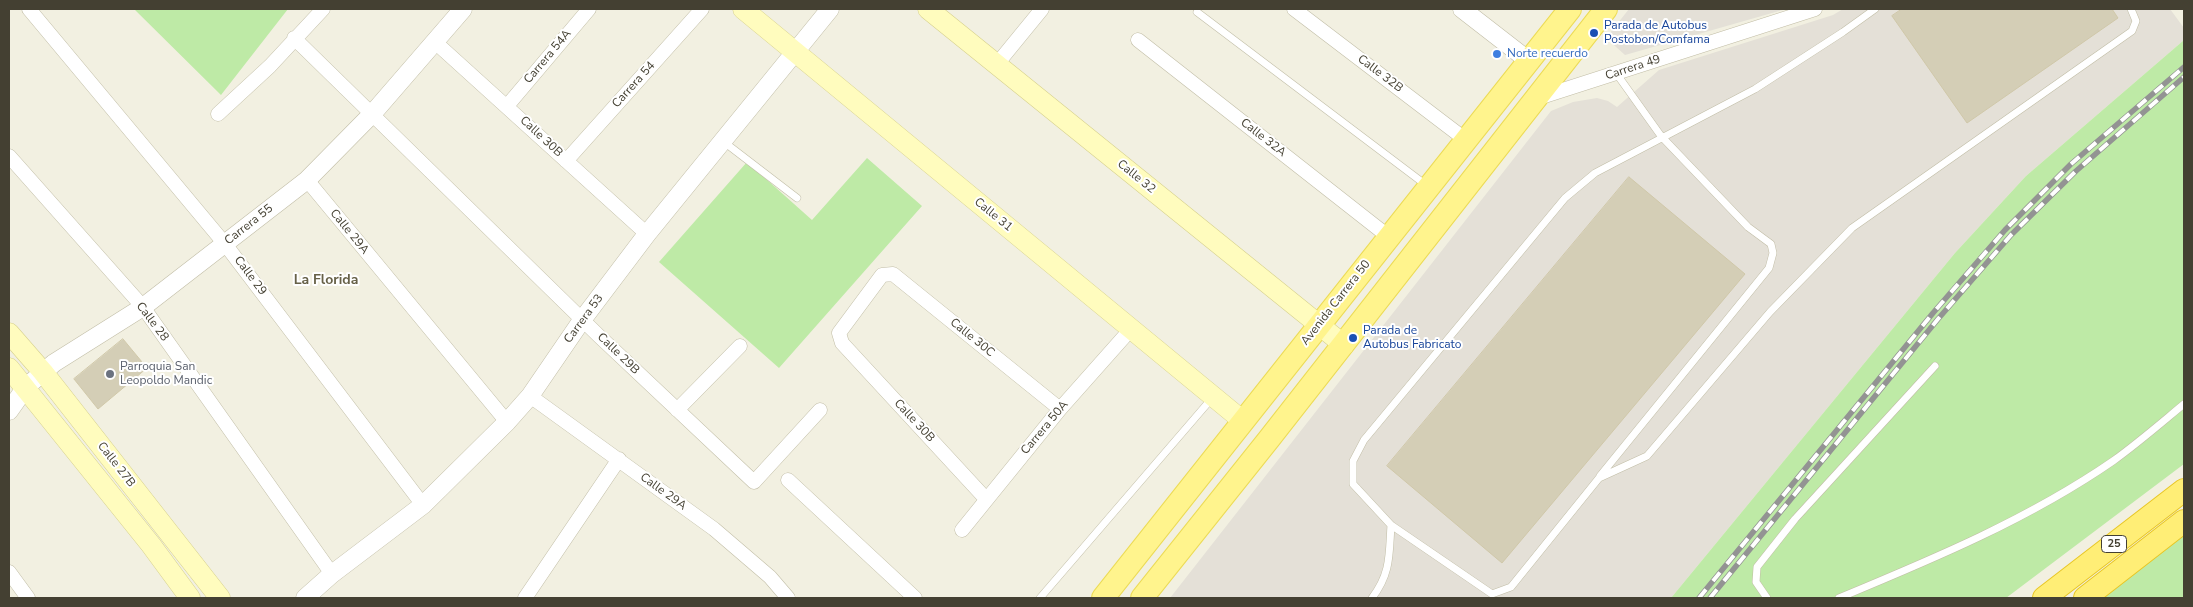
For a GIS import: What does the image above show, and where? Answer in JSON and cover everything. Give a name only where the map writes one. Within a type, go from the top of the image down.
[{"type":"highway","name":"25","points":[[2044,598],[2184,490]]},
{"type":"highway","name":"25","points":[[2084,598],[2184,521]]},
{"type":"main road","name":"Calle 31","points":[[743,9],[1243,421]]},
{"type":"main road","name":"Calle 32","points":[[928,9],[1344,344]]},
{"type":"main road","name":"Avenida Carrera 50","points":[[1103,598],[1570,9]]},
{"type":"main road","points":[[1142,598],[1606,9]]},
{"type":"main road","name":"Calle 27B","points":[[9,333],[43,372],[220,598]]},
{"type":"main road","name":"Calle 27B","points":[[9,368],[190,598]]},
{"type":"street","name":"Calle 29","points":[[29,9],[225,244],[423,505]]},
{"type":"street","points":[[218,114],[270,66],[323,9]]},
{"type":"street","name":"Carrera 55","points":[[9,411],[26,388],[54,363],[143,308],[307,180],[373,113],[463,9]]},
{"type":"street","name":"Carrera 54A","points":[[507,106],[589,9]]},
{"type":"street","name":"Carrera 53","points":[[305,598],[332,574],[423,505],[507,422],[530,396],[582,320],[647,234],[724,142],[830,9]]},
{"type":"street","points":[[996,64],[1042,9]]},
{"type":"street","name":"Calle 32B","points":[[1294,9],[1466,140]]},
{"type":"street","points":[[1462,9],[1529,61]]},
{"type":"street","name":"Carrera 49","points":[[1537,98],[1816,9]]},
{"type":"street","name":"Carrera 54","points":[[566,161],[696,11]]},
{"type":"street","name":"Calle 29B","points":[[294,38],[373,113],[582,320],[754,482],[820,410]]},
{"type":"street","name":"Calle 32A","points":[[1138,40],[1389,237]]},
{"type":"street","name":"Calle 30B","points":[[434,42],[647,234]]},
{"type":"street","name":"Calle 28","points":[[9,156],[143,308],[332,574]]},
{"type":"street","name":"Calle 29A","points":[[307,180],[507,422]]},
{"type":"street","name":"Calle 30C","points":[[842,343],[839,333],[882,276],[893,274],[1060,409]]},
{"type":"street","name":"Carrera 50A","points":[[962,530],[1060,409],[1131,328]]},
{"type":"street","name":"Calle 30B","points":[[842,343],[986,499]]},
{"type":"street","points":[[677,410],[740,346]]},
{"type":"street","name":"Calle 29A","points":[[530,396],[714,529],[770,577],[788,598]]},
{"type":"street","points":[[524,598],[619,459]]},
{"type":"street","points":[[788,480],[915,598]]},
{"type":"street","points":[[9,572],[28,598]]},
{"type":"lane","points":[[1616,73],[1661,136],[1748,227],[1771,244],[1773,253],[1769,268],[1511,587],[1492,594],[1391,525],[1353,484],[1353,461],[1364,440],[1565,198],[1595,173],[1661,136],[1755,89],[1875,9]]},
{"type":"lane","points":[[1599,478],[1647,456],[1770,312],[1852,228],[2132,31],[2136,21],[2131,9]]},
{"type":"lane","points":[[1197,12],[1428,187]]},
{"type":"lane","points":[[724,142],[797,198]]},
{"type":"lane","points":[[1766,598],[1756,582],[1757,567],[1801,513],[1935,366]]},
{"type":"lane","points":[[1040,598],[1213,396]]},
{"type":"lane","points":[[1839,598],[1911,568],[2023,515],[2113,461],[2184,404]]},
{"type":"lane","points":[[1372,598],[1384,583],[1389,559],[1391,525]]},
{"type":"shaded area","points":[[1629,9],[1786,9],[1625,55],[1606,38]]},
{"type":"shaded area","points":[[1843,9],[2170,9],[2184,28],[2184,40],[2026,176],[1955,253],[1671,598],[1170,598],[1551,111],[1573,102],[1597,98],[1608,101],[1617,107],[1659,70],[1833,15]]},
{"type":"green space","points":[[134,9],[288,9],[221,95]]},
{"type":"green space","points":[[2184,40],[2184,464],[2006,598],[1671,598],[1955,253],[2026,176]]},
{"type":"green space","points":[[867,158],[922,206],[779,368],[659,262],[747,162],[812,220]]},
{"type":"green space","points":[[2184,531],[2184,598],[2098,598]]},
{"type":"building","points":[[1902,9],[2112,9],[2118,18],[1967,123],[1892,16]]},
{"type":"building","points":[[1629,177],[1745,274],[1502,563],[1387,466]]},
{"type":"building","name":"Parroquia San Leopoldo Mandic","points":[[123,339],[147,368],[98,409],[74,379]]},
{"type":"railway","points":[[1699,598],[1933,313],[2005,230],[2071,164],[2184,67]]},
{"type":"railway","points":[[1710,598],[1938,319],[2011,235],[2076,171],[2184,77]]},
{"type":"place","name":"Parada de Autobus Postobon/Comfama","points":[[1594,33]]},
{"type":"place","name":"Norte recuerdo","points":[[1497,54]]},
{"type":"place","name":"Parada de Autobus Fabricato","points":[[1353,338]]},
{"type":"place","name":"Parroquia San Leopoldo Mandic","points":[[110,374]]},
{"type":"district","name":"La Florida","points":[[326,281]]}]
